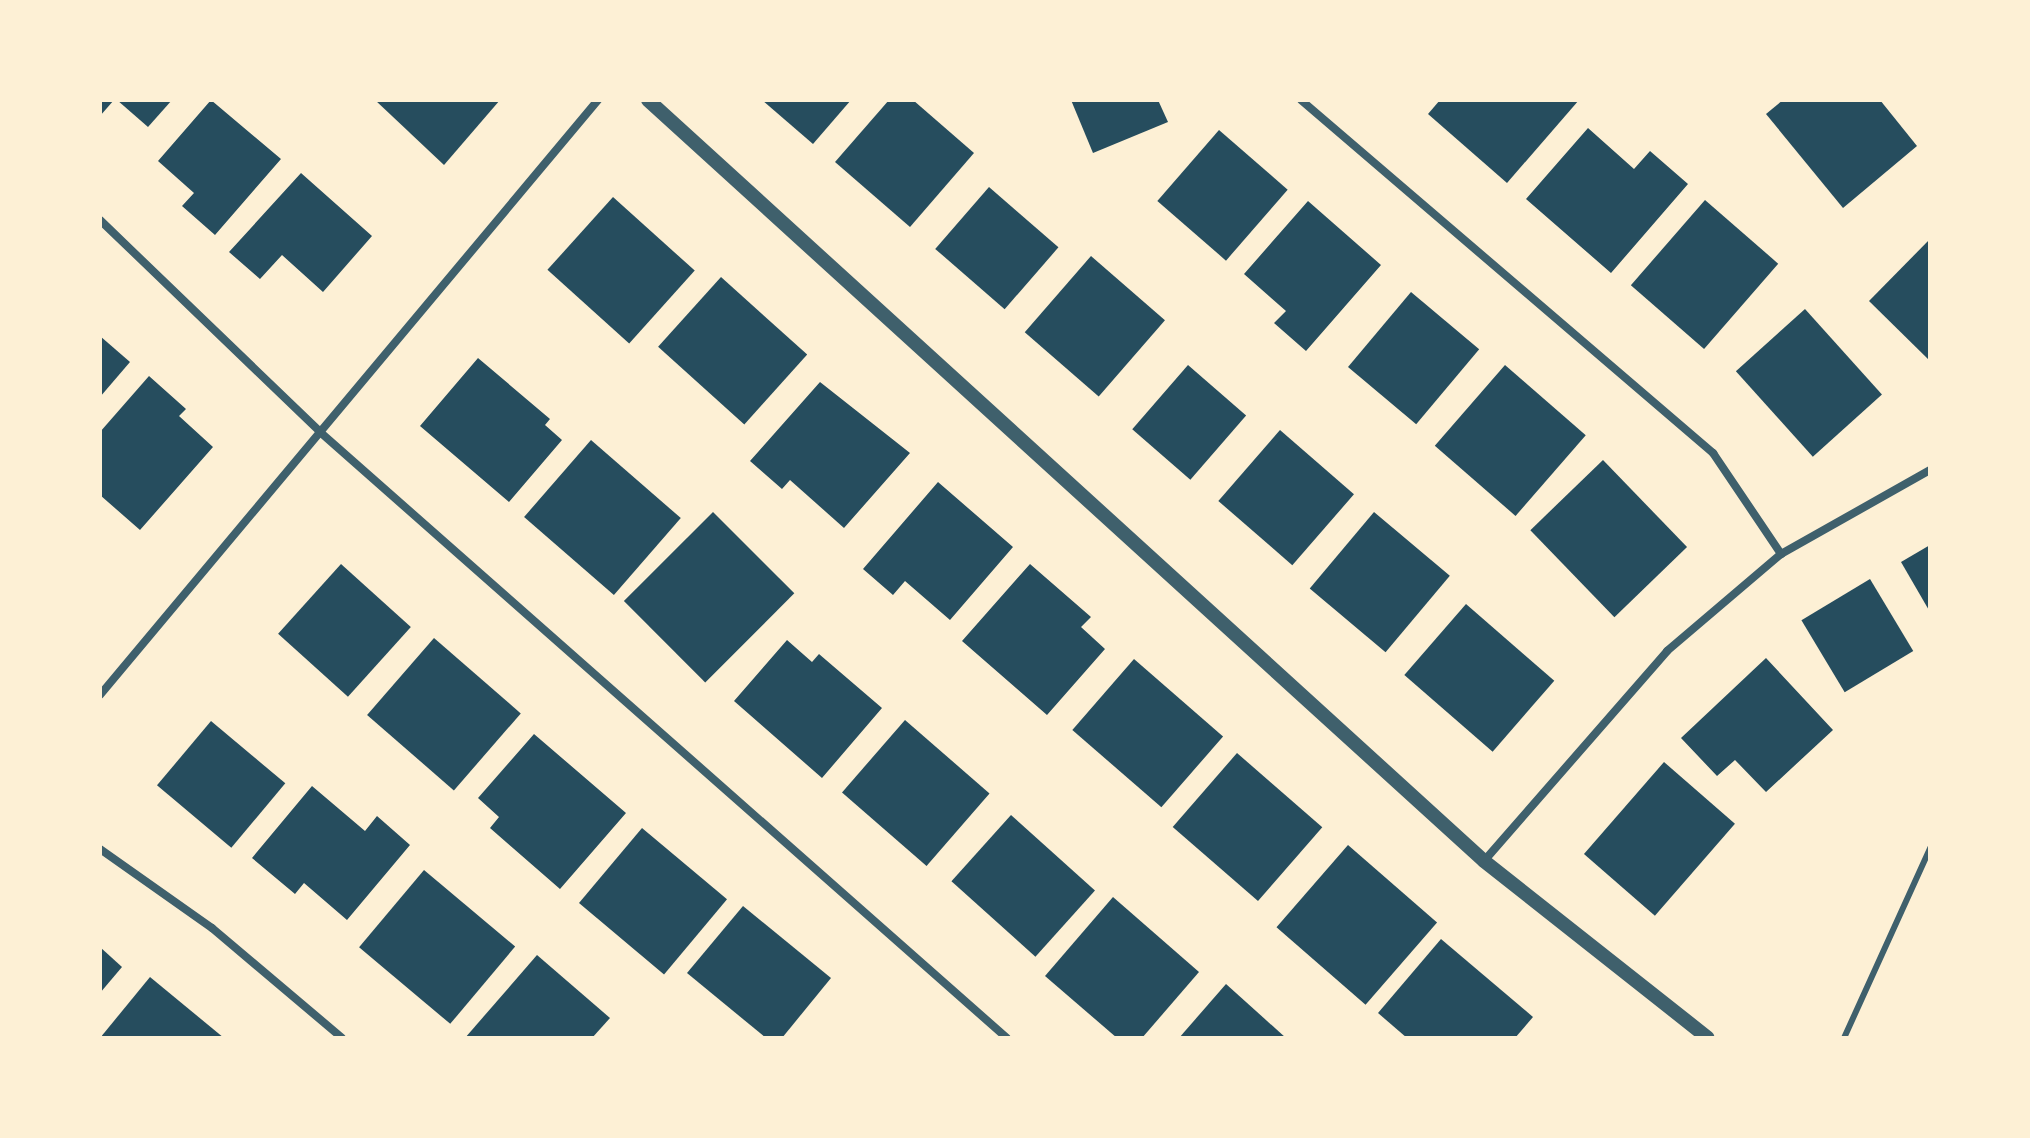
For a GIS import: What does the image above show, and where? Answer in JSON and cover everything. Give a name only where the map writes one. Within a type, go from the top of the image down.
[{"type":"street","points":[[100,695],[598,100]]},
{"type":"street","points":[[648,100],[1484,861],[1708,1038]]},
{"type":"street","points":[[1301,100],[1713,453],[1781,554]]},
{"type":"street","points":[[100,220],[320,432],[1007,1038]]},
{"type":"street","points":[[1484,861],[1667,651],[1781,554],[1930,470]]},
{"type":"street","points":[[100,849],[212,928],[342,1038]]},
{"type":"lane","points":[[1844,1038],[1930,848]]},
{"type":"building","points":[[100,100],[114,100],[100,116]]},
{"type":"building","points":[[117,100],[172,100],[148,127]]},
{"type":"building","points":[[211,100],[281,159],[215,235],[182,206],[194,193],[158,161]]},
{"type":"building","points":[[375,100],[500,100],[444,165]]},
{"type":"building","points":[[762,100],[851,100],[813,144]]},
{"type":"building","points":[[889,100],[913,100],[974,153],[910,227],[835,162]]},
{"type":"building","points":[[1071,100],[1158,100],[1168,122],[1093,153]]},
{"type":"building","points":[[1440,100],[1579,100],[1507,183],[1428,114]]},
{"type":"building","points":[[1783,100],[1880,100],[1917,146],[1843,208],[1766,114]]},
{"type":"building","points":[[1588,128],[1634,169],[1650,151],[1688,184],[1611,273],[1526,199]]},
{"type":"building","points":[[1219,130],[1288,190],[1226,261],[1157,201]]},
{"type":"building","points":[[301,173],[372,236],[323,292],[282,255],[260,279],[229,252]]},
{"type":"building","points":[[989,187],[1058,247],[1005,309],[935,249]]},
{"type":"building","points":[[613,197],[695,271],[629,343],[547,270]]},
{"type":"building","points":[[1705,200],[1778,264],[1704,349],[1631,285]]},
{"type":"building","points":[[1308,201],[1381,265],[1306,351],[1274,323],[1286,311],[1244,274]]},
{"type":"building","points":[[1930,239],[1930,361],[1869,301]]},
{"type":"building","points":[[1091,256],[1165,320],[1099,397],[1025,332]]},
{"type":"building","points":[[721,277],[807,355],[744,424],[658,347]]},
{"type":"building","points":[[1411,292],[1479,349],[1416,424],[1348,367]]},
{"type":"building","points":[[1805,309],[1882,394],[1813,457],[1736,371]]},
{"type":"building","points":[[100,336],[130,362],[100,397]]},
{"type":"building","points":[[478,358],[550,419],[545,425],[562,440],[509,502],[420,426]]},
{"type":"building","points":[[1188,365],[1246,416],[1190,480],[1132,429]]},
{"type":"building","points":[[1505,365],[1586,435],[1516,516],[1435,446]]},
{"type":"building","points":[[149,376],[186,409],[179,416],[213,447],[140,530],[100,495],[100,432]]},
{"type":"building","points":[[820,382],[910,453],[844,528],[790,480],[782,489],[750,461]]},
{"type":"building","points":[[1280,430],[1354,494],[1292,565],[1218,501]]},
{"type":"building","points":[[591,440],[681,518],[614,595],[524,517]]},
{"type":"building","points":[[1603,460],[1687,547],[1614,617],[1530,530]]},
{"type":"building","points":[[938,482],[1013,547],[950,620],[905,581],[893,595],[863,569]]},
{"type":"building","points":[[713,512],[794,593],[705,682],[624,601]]},
{"type":"building","points":[[1374,512],[1450,576],[1386,652],[1310,589]]},
{"type":"building","points":[[1930,545],[1930,612],[1901,562]]},
{"type":"building","points":[[341,564],[411,627],[348,697],[278,634]]},
{"type":"building","points":[[1030,564],[1091,617],[1081,627],[1105,649],[1047,715],[962,641]]},
{"type":"building","points":[[1870,579],[1913,651],[1845,692],[1801,620]]},
{"type":"building","points":[[1466,604],[1554,681],[1493,752],[1404,675]]},
{"type":"building","points":[[434,638],[521,713],[454,790],[367,715]]},
{"type":"building","points":[[787,640],[812,662],[819,654],[882,708],[822,778],[734,701]]},
{"type":"building","points":[[1766,658],[1833,730],[1766,792],[1735,760],[1717,776],[1681,738]]},
{"type":"building","points":[[1134,659],[1223,736],[1161,807],[1072,730]]},
{"type":"building","points":[[905,720],[990,793],[927,866],[842,792]]},
{"type":"building","points":[[211,721],[285,783],[231,848],[157,785]]},
{"type":"building","points":[[534,734],[626,813],[560,889],[490,828],[499,817],[478,798]]},
{"type":"building","points":[[1237,753],[1322,827],[1258,901],[1173,827]]},
{"type":"building","points":[[1664,762],[1735,824],[1655,916],[1584,854]]},
{"type":"building","points":[[312,786],[365,831],[377,816],[410,845],[347,920],[304,883],[295,894],[252,858]]},
{"type":"building","points":[[1011,815],[1095,891],[1035,957],[951,881]]},
{"type":"building","points":[[642,828],[727,899],[664,974],[579,903]]},
{"type":"building","points":[[1348,845],[1437,922],[1366,1005],[1276,927]]},
{"type":"building","points":[[424,870],[515,946],[450,1024],[359,947]]},
{"type":"building","points":[[1113,897],[1199,972],[1142,1038],[1117,1038],[1045,976]]},
{"type":"building","points":[[743,906],[831,978],[782,1038],[766,1038],[687,973]]},
{"type":"building","points":[[1441,939],[1533,1017],[1515,1038],[1407,1038],[1378,1013]]},
{"type":"building","points":[[100,947],[122,967],[100,993]]},
{"type":"building","points":[[537,955],[610,1018],[592,1038],[465,1038]]},
{"type":"building","points":[[150,977],[224,1038],[100,1038]]},
{"type":"building","points":[[1226,984],[1286,1038],[1179,1038]]}]
